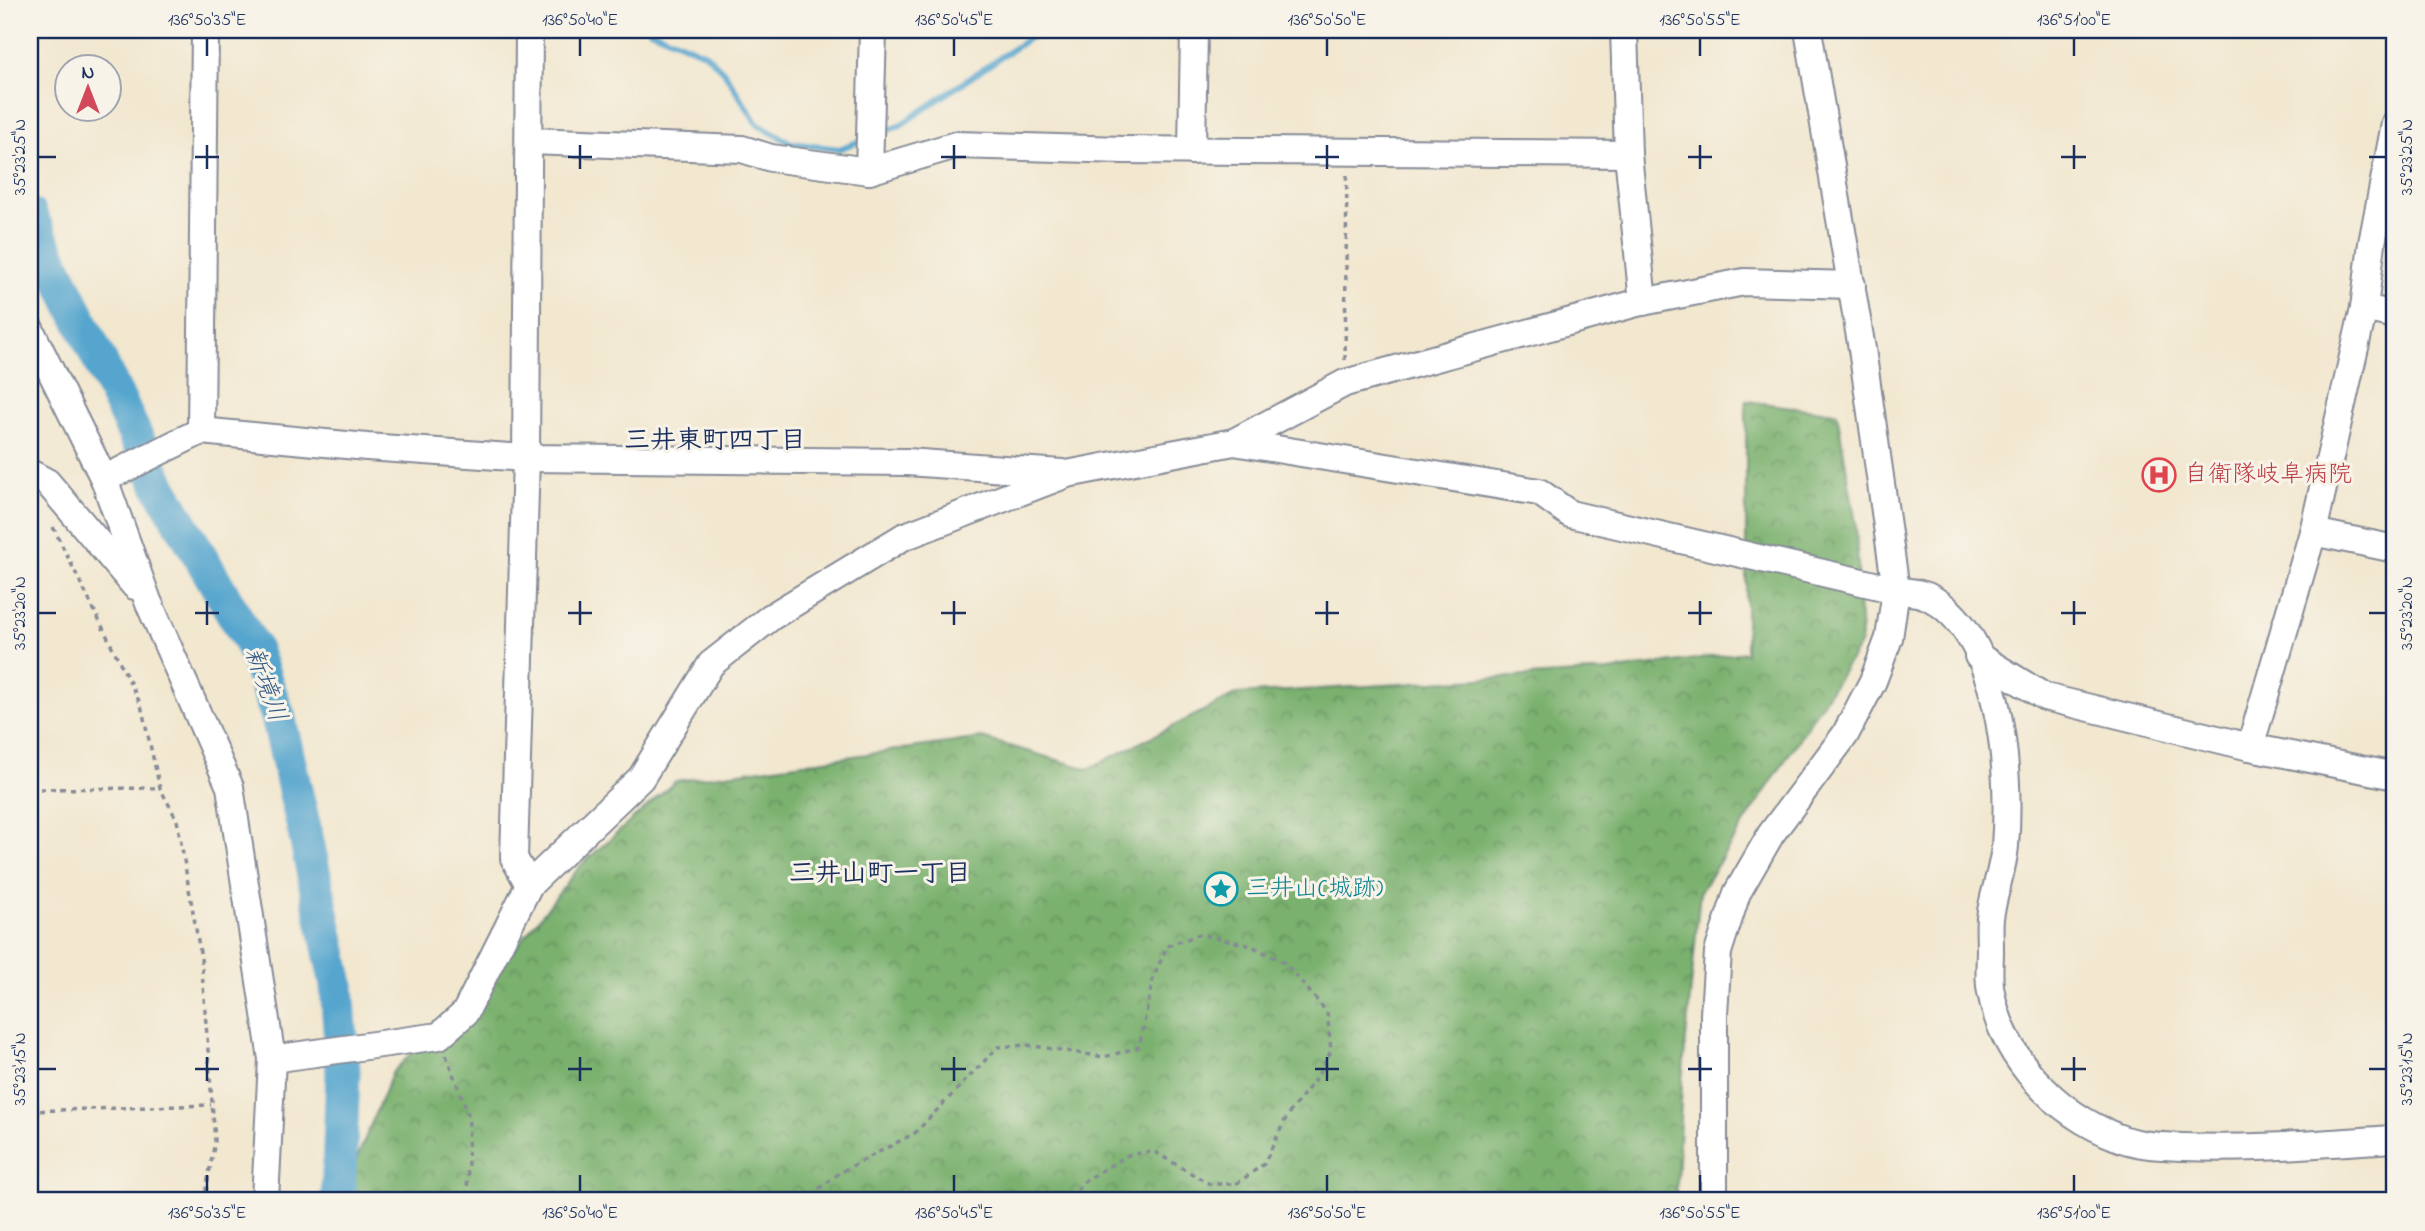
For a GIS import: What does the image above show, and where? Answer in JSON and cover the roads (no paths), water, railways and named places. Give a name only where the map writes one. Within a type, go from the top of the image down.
[{"type":"street","points":[[196,433],[205,30]]},
{"type":"street","points":[[529,30],[526,458],[514,858],[529,885]]},
{"type":"street","points":[[869,171],[873,30]]},
{"type":"street","points":[[1192,151],[1194,30]]},
{"type":"street","points":[[1623,30],[1628,154],[1643,302]]},
{"type":"street","points":[[1714,1201],[1714,1014],[1718,951],[1737,893],[1771,834],[1845,735],[1873,681],[1889,638],[1896,590],[1852,285],[1808,30]]},
{"type":"street","points":[[2250,747],[2313,532],[2364,309],[2372,243],[2395,124]]},
{"type":"street","points":[[530,141],[742,149],[771,158],[869,171],[956,145],[1192,151],[1628,154]]},
{"type":"street","points":[[281,1058],[439,1036],[464,1013],[529,885],[641,778],[711,664],[771,617],[903,537],[1067,474],[1234,442],[1345,383],[1643,302],[1744,282],[1852,285]]},
{"type":"street","points":[[2364,309],[2395,315]]},
{"type":"street","points":[[30,329],[109,476],[148,601],[230,787],[281,1058],[265,1201]]},
{"type":"street","points":[[109,476],[196,433],[526,458],[907,462],[1067,474]]},
{"type":"street","points":[[1234,442],[1539,492],[1570,514],[1925,595],[1947,609],[1973,642],[1995,700],[2007,774],[2005,848],[1990,920],[1990,990],[1997,1019],[2016,1056],[2042,1089],[2081,1119],[2117,1138],[2147,1145],[2223,1149],[2395,1139]]},
{"type":"street","points":[[30,473],[47,482],[148,601]]},
{"type":"street","points":[[2313,532],[2395,549]]},
{"type":"street","points":[[1978,656],[2045,697],[2250,747],[2395,776]]},
{"type":"waterway","points":[[650,30],[706,54],[724,72],[758,125],[791,143],[839,149],[865,139]]},
{"type":"waterway","points":[[878,134],[899,126],[1041,30]]},
{"type":"waterway","name":"新境川","points":[[30,215],[161,489],[253,647],[278,716],[337,985],[343,1071],[338,1201]]},
{"type":"place","name":"自衛隊岐阜病院","points":[[2159,475]]},
{"type":"place","name":"三井山(城跡)","points":[[1221,889]]},
{"type":"district","name":"三井東町四丁目","points":[[715,442]]},
{"type":"district","name":"三井山町一丁目","points":[[880,875]]}]
